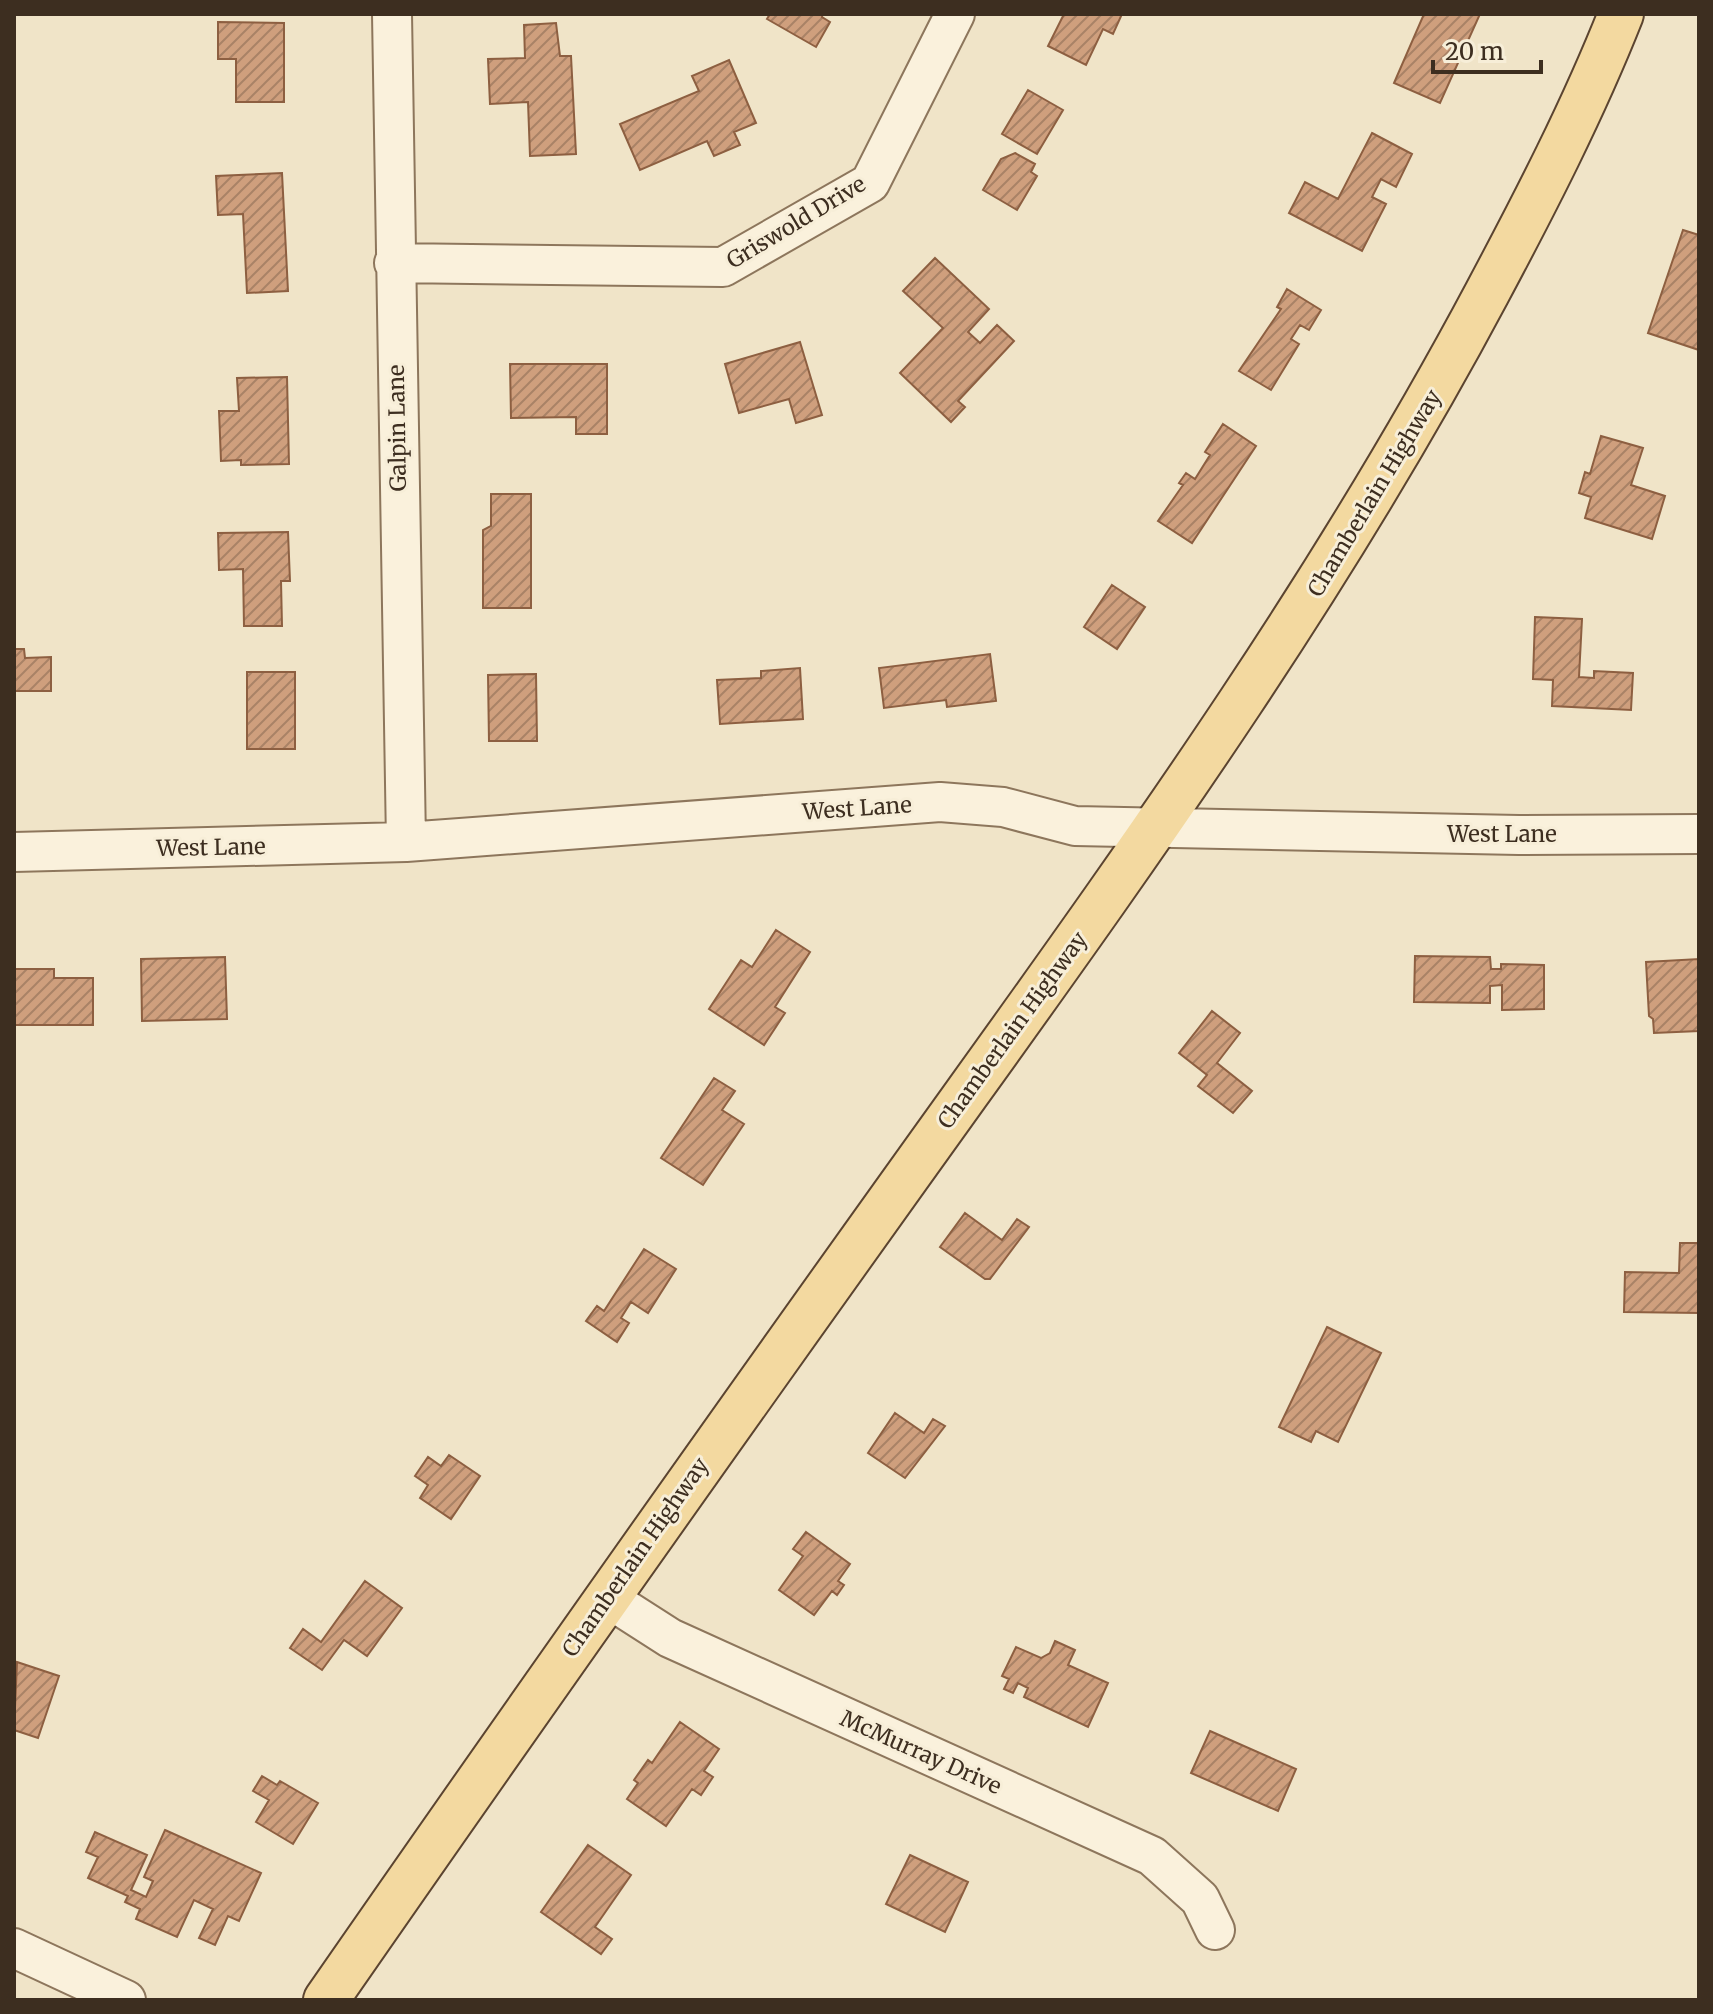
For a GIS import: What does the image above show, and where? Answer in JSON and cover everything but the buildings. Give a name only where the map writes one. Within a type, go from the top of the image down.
[{"type":"main road","name":"Chamberlain Highway","points":[[326,2000],[606,1597],[1157,829],[1302,613],[1433,395],[1518,235],[1621,14]]},
{"type":"street","name":"Galpin Lane","points":[[392,14],[406,842]]},
{"type":"street","name":"Griswold Drive","points":[[394,263],[723,267],[870,183],[955,14]]},
{"type":"street","name":"West Lane","points":[[14,852],[406,842],[940,802],[1003,807],[1075,826],[1519,835],[1699,834]]},
{"type":"street","name":"McMurray Drive","points":[[606,1597],[670,1638],[1152,1856],[1200,1899],[1215,1930]]},
{"type":"street","points":[[14,1948],[126,2000]]}]
